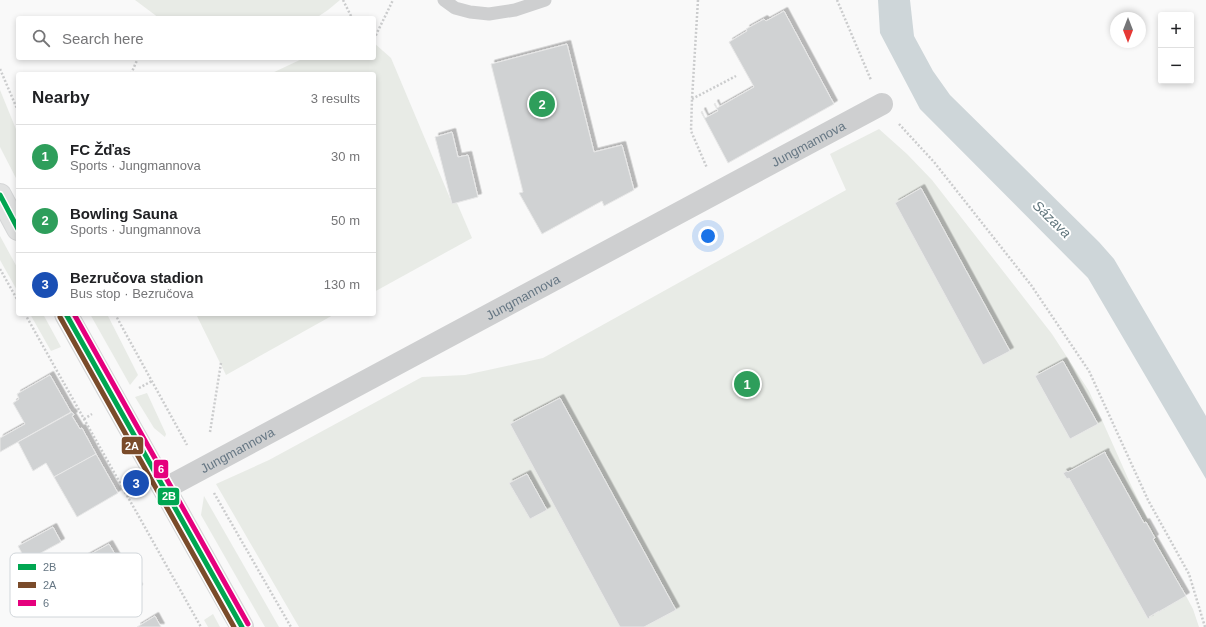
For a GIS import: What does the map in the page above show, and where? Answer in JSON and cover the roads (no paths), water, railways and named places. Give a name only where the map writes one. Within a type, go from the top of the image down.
[{"type":"main road","points":[[0,195],[16,225]]},
{"type":"main road","points":[[67,316],[242,627]]},
{"type":"street","name":"Jungmannova","points":[[164,489],[882,104]]},
{"type":"lane","points":[[444,0],[455,8],[470,12],[489,14],[515,10],[545,0]]},
{"type":"water","name":"Sázava","points":[[878,0],[910,0],[914,36],[933,71],[950,95],[1099,242],[1114,259],[1206,416],[1206,479],[1088,278],[920,109],[880,33]]},
{"type":"place","name":"Bowling Sauna","points":[[542,104]]},
{"type":"place","name":"FC Žďas","points":[[747,384]]},
{"type":"place","name":"Bezručova stadion","points":[[136,483]]}]
